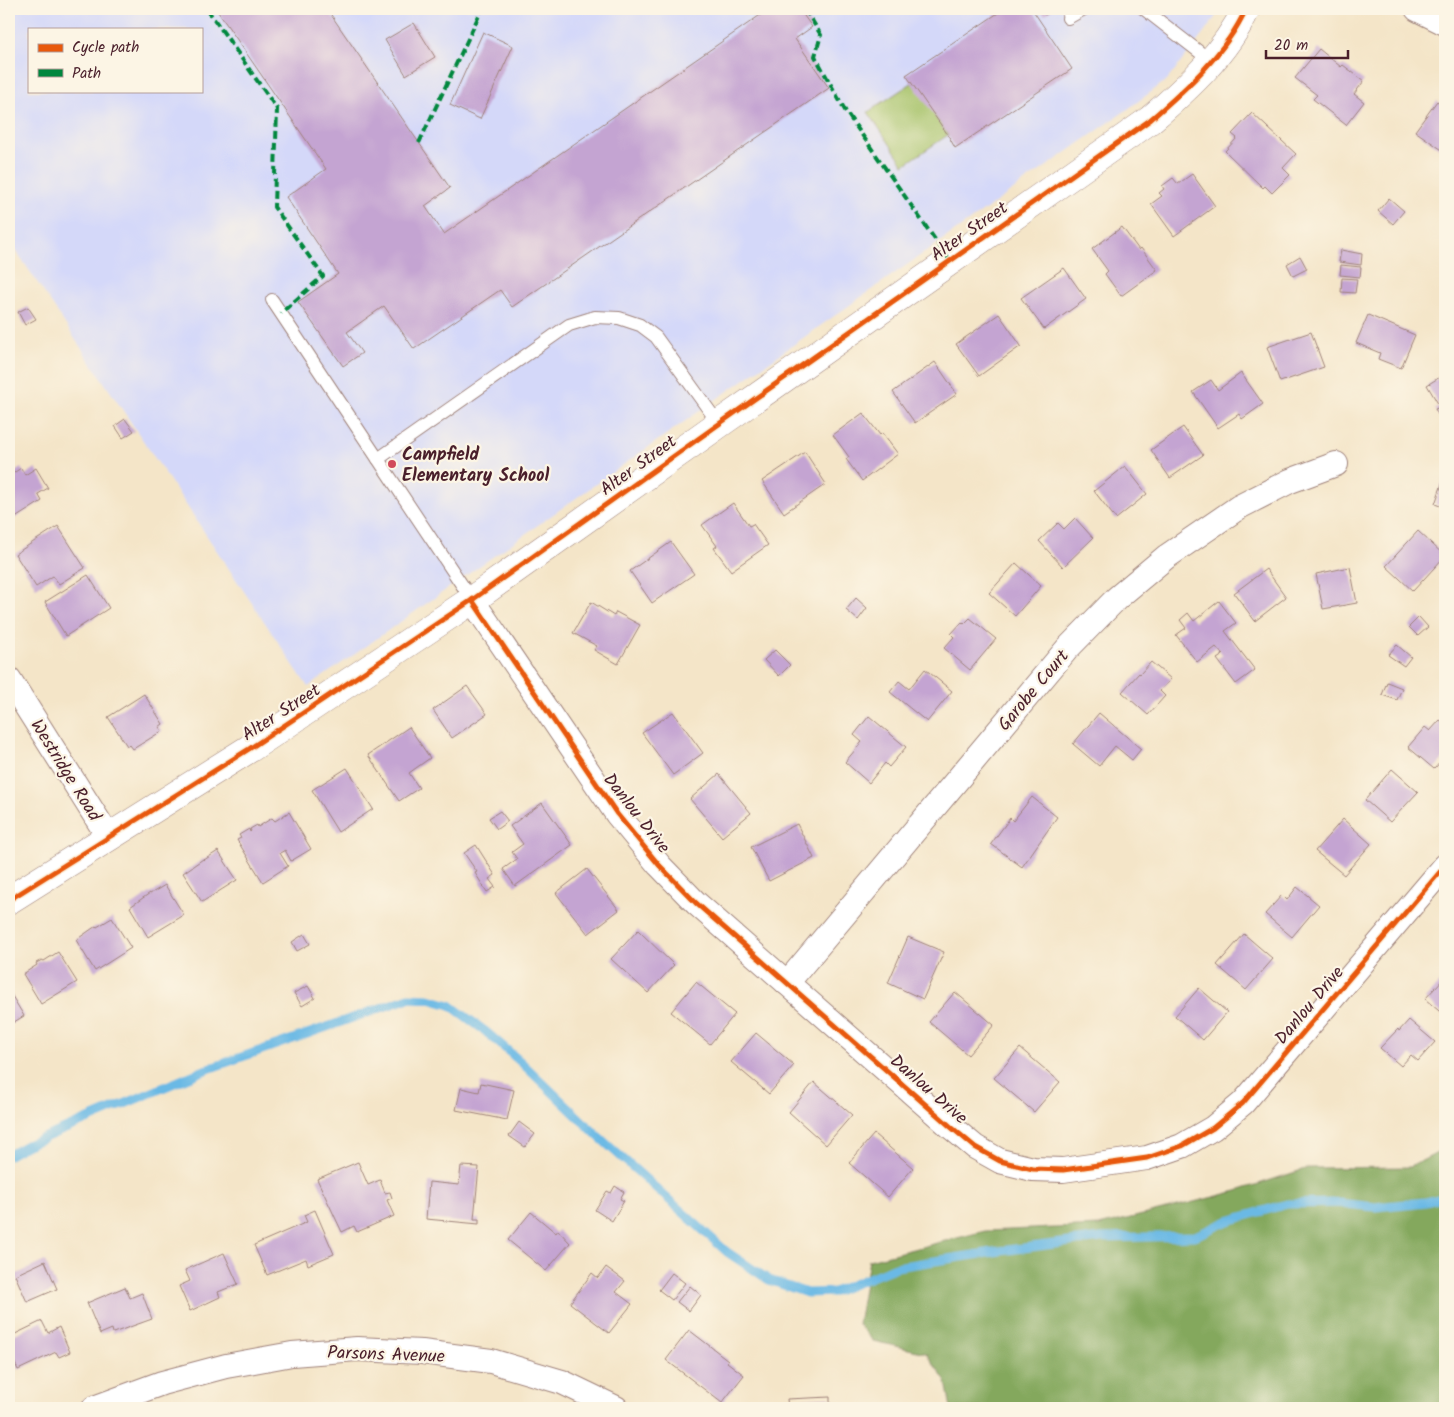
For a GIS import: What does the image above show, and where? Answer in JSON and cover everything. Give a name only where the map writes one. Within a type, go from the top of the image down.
[{"type":"street","name":"Alter Street","points":[[9,900],[249,749],[472,600],[1150,120],[1190,86],[1221,48],[1246,9]]},
{"type":"street","points":[[1418,9],[1445,23]]},
{"type":"street","name":"Garobe Court","points":[[787,983],[1067,649],[1117,598],[1166,557],[1239,508],[1290,481],[1336,464]]},
{"type":"street","name":"Danlou Drive","points":[[472,600],[623,821],[659,865],[696,903],[951,1127],[975,1147],[1000,1161],[1033,1169],[1063,1170],[1147,1158],[1182,1146],[1213,1128],[1243,1103],[1445,866]]},
{"type":"street","name":"Westridge Road","points":[[9,679],[108,836]]},
{"type":"street","name":"Parsons Avenue","points":[[94,1408],[162,1383],[226,1366],[292,1354],[357,1349],[422,1352],[491,1361],[562,1382],[616,1408]]},
{"type":"lane","points":[[1068,18],[1084,9]]},
{"type":"lane","points":[[1144,9],[1211,61]]},
{"type":"lane","points":[[272,300],[472,600]]},
{"type":"lane","points":[[378,459],[569,324],[595,317],[619,318],[640,325],[656,338],[719,424]]},
{"type":"shaded area","name":"Campfield Elementary School","points":[[9,9],[1221,9],[1167,80],[1128,109],[308,687],[9,240]]},
{"type":"green space","points":[[913,82],[948,135],[904,165],[868,112]]},
{"type":"green space","points":[[1445,1149],[1445,1408],[951,1408],[946,1382],[926,1353],[873,1341],[858,1324],[869,1260],[985,1231],[1099,1226],[1237,1191],[1308,1168],[1410,1167]]},
{"type":"building","points":[[216,9],[327,9],[450,188],[425,206],[444,234],[769,9],[799,9],[812,27],[795,39],[829,88],[512,307],[500,290],[414,349],[384,306],[347,332],[362,353],[343,366],[298,302],[338,274],[286,197],[326,169]]},
{"type":"building","points":[[1004,9],[1032,9],[1072,69],[955,148],[906,75]]},
{"type":"building","points":[[1040,9],[1053,9],[1045,15]]},
{"type":"building","points":[[414,23],[435,57],[406,75],[385,40]]},
{"type":"building","points":[[483,32],[513,46],[480,119],[450,105]]},
{"type":"building","points":[[1319,49],[1341,67],[1343,65],[1364,81],[1354,94],[1364,102],[1346,125],[1313,99],[1317,95],[1295,78]]},
{"type":"building","points":[[1437,101],[1445,107],[1445,152],[1415,131]]},
{"type":"building","points":[[1252,113],[1296,154],[1283,168],[1290,175],[1272,193],[1265,186],[1263,188],[1225,151],[1237,138],[1232,134]]},
{"type":"building","points":[[1192,174],[1215,206],[1174,236],[1151,204],[1162,196],[1159,193],[1164,189],[1162,186],[1173,178],[1178,184]]},
{"type":"building","points":[[1389,198],[1404,211],[1393,224],[1378,211]]},
{"type":"building","points":[[1122,227],[1157,270],[1121,296],[1105,274],[1108,271],[1092,249]]},
{"type":"building","points":[[1341,250],[1362,254],[1361,265],[1339,262]]},
{"type":"building","points":[[1300,256],[1307,269],[1293,276],[1287,264]]},
{"type":"building","points":[[1341,265],[1361,267],[1360,277],[1340,275]]},
{"type":"building","points":[[1064,268],[1086,299],[1044,329],[1021,298]]},
{"type":"building","points":[[1342,278],[1357,279],[1355,293],[1341,292]]},
{"type":"building","points":[[28,307],[36,319],[25,325],[18,312]]},
{"type":"building","points":[[999,314],[1021,346],[979,376],[956,344]]},
{"type":"building","points":[[1368,315],[1415,335],[1401,368],[1378,359],[1380,353],[1356,343]]},
{"type":"building","points":[[1311,332],[1324,367],[1280,382],[1267,347]]},
{"type":"building","points":[[935,362],[957,394],[915,423],[893,392]]},
{"type":"building","points":[[1241,373],[1263,404],[1242,419],[1239,414],[1218,428],[1193,392],[1211,380],[1218,390]]},
{"type":"building","points":[[1445,374],[1445,426],[1435,409],[1440,407],[1427,385]]},
{"type":"building","points":[[863,413],[898,454],[862,481],[846,459],[849,457],[833,435]]},
{"type":"building","points":[[125,419],[134,431],[123,438],[115,426]]},
{"type":"building","points":[[1183,427],[1203,455],[1170,478],[1151,450]]},
{"type":"building","points":[[805,452],[826,484],[784,513],[762,481]]},
{"type":"building","points":[[1125,466],[1147,494],[1116,519],[1094,491]]},
{"type":"building","points":[[21,468],[25,475],[36,468],[48,488],[38,494],[42,501],[9,522],[9,476]]},
{"type":"building","points":[[1445,475],[1445,508],[1435,504]]},
{"type":"building","points":[[733,503],[749,526],[753,524],[768,545],[731,571],[714,548],[717,546],[702,525]]},
{"type":"building","points":[[1075,518],[1093,538],[1063,567],[1039,541],[1058,523],[1064,529]]},
{"type":"building","points":[[58,526],[85,568],[59,584],[53,576],[36,587],[15,554]]},
{"type":"building","points":[[1418,531],[1445,556],[1413,591],[1386,566]]},
{"type":"building","points":[[671,542],[694,574],[652,603],[630,571]]},
{"type":"building","points":[[1016,563],[1041,586],[1015,616],[989,593]]},
{"type":"building","points":[[1350,567],[1357,603],[1323,609],[1316,574]]},
{"type":"building","points":[[1266,569],[1286,597],[1255,621],[1234,593]]},
{"type":"building","points":[[88,575],[109,608],[66,636],[45,602]]},
{"type":"building","points":[[856,598],[867,608],[858,620],[846,610]]},
{"type":"building","points":[[1219,601],[1236,623],[1225,631],[1255,670],[1236,684],[1217,659],[1223,655],[1216,647],[1197,662],[1176,635],[1186,628],[1180,620],[1188,613],[1194,621]]},
{"type":"building","points":[[591,602],[614,616],[616,612],[640,625],[618,664],[594,650],[597,646],[573,633]]},
{"type":"building","points":[[1419,617],[1428,627],[1418,636],[1409,627]]},
{"type":"building","points":[[970,618],[996,639],[970,670],[944,648],[954,637],[951,634],[962,622],[964,624]]},
{"type":"building","points":[[1397,645],[1411,657],[1404,666],[1388,655]]},
{"type":"building","points":[[775,650],[790,665],[779,676],[764,660]]},
{"type":"building","points":[[1151,662],[1171,679],[1160,691],[1165,696],[1148,715],[1122,692]]},
{"type":"building","points":[[925,669],[952,691],[927,722],[890,692],[899,681],[909,689]]},
{"type":"building","points":[[1387,682],[1402,688],[1397,700],[1382,695]]},
{"type":"building","points":[[467,686],[487,714],[452,738],[433,710]]},
{"type":"building","points":[[144,694],[163,724],[159,727],[162,731],[133,749],[130,745],[127,746],[108,717]]},
{"type":"building","points":[[673,712],[703,753],[673,775],[642,733]]},
{"type":"building","points":[[1099,713],[1141,749],[1132,760],[1115,746],[1099,766],[1073,744]]},
{"type":"building","points":[[869,716],[906,747],[889,767],[885,763],[869,783],[845,762],[862,742],[854,735]]},
{"type":"building","points":[[1440,720],[1445,724],[1445,757],[1434,769],[1408,747],[1425,727],[1430,731]]},
{"type":"building","points":[[409,727],[430,758],[409,773],[419,788],[399,801],[368,755]]},
{"type":"building","points":[[347,768],[373,809],[338,832],[312,790]]},
{"type":"building","points":[[1392,769],[1418,792],[1390,822],[1365,800]]},
{"type":"building","points":[[719,774],[751,813],[722,837],[690,799]]},
{"type":"building","points":[[1032,797],[1057,817],[1022,867],[991,844],[1010,818],[1013,821]]},
{"type":"building","points":[[542,803],[572,845],[515,886],[503,869],[517,859],[512,852],[523,844],[510,826]]},
{"type":"building","points":[[500,811],[508,821],[497,829],[489,818]]},
{"type":"building","points":[[289,812],[311,849],[291,861],[285,850],[280,853],[288,866],[263,882],[237,840],[241,838],[239,835],[249,829],[250,832],[250,829],[257,825],[258,827],[272,818],[275,821]]},
{"type":"building","points":[[1343,819],[1371,844],[1344,875],[1315,851]]},
{"type":"building","points":[[797,824],[814,858],[769,881],[751,847]]},
{"type":"building","points":[[476,845],[495,875],[489,879],[495,887],[487,892],[475,873],[477,872],[464,853]]},
{"type":"building","points":[[218,851],[237,880],[202,902],[183,873]]},
{"type":"building","points":[[587,869],[619,910],[588,934],[556,893]]},
{"type":"building","points":[[165,885],[184,915],[148,937],[130,907]]},
{"type":"building","points":[[1297,887],[1319,905],[1292,937],[1265,914],[1282,895],[1287,900]]},
{"type":"building","points":[[112,918],[131,948],[95,971],[76,940],[96,926]]},
{"type":"building","points":[[638,930],[674,965],[648,993],[611,959]]},
{"type":"building","points":[[304,934],[310,944],[297,951],[292,942]]},
{"type":"building","points":[[1244,934],[1273,959],[1246,990],[1217,965]]},
{"type":"building","points":[[908,937],[944,952],[923,999],[888,983]]},
{"type":"building","points":[[58,952],[77,982],[41,1004],[23,974],[37,965],[36,963],[44,961]]},
{"type":"building","points":[[1445,977],[1445,1016],[1425,999]]},
{"type":"building","points":[[696,982],[735,1014],[710,1044],[671,1012]]},
{"type":"building","points":[[308,986],[315,998],[302,1006],[294,993]]},
{"type":"building","points":[[1199,988],[1227,1012],[1203,1040],[1175,1016]]},
{"type":"building","points":[[9,991],[24,1016],[9,1025]]},
{"type":"building","points":[[955,992],[994,1025],[968,1055],[929,1022]]},
{"type":"building","points":[[1409,1020],[1435,1042],[1418,1061],[1411,1055],[1401,1066],[1380,1048]]},
{"type":"building","points":[[756,1033],[794,1065],[769,1094],[731,1062]]},
{"type":"building","points":[[1020,1048],[1060,1082],[1034,1112],[994,1078]]},
{"type":"building","points":[[814,1082],[852,1115],[826,1145],[789,1112]]},
{"type":"building","points":[[481,1083],[514,1090],[507,1120],[456,1110],[461,1088],[479,1092]]},
{"type":"building","points":[[519,1122],[535,1134],[525,1147],[509,1136]]},
{"type":"building","points":[[874,1134],[913,1168],[888,1197],[849,1163]]},
{"type":"building","points":[[358,1162],[368,1185],[380,1180],[385,1193],[390,1192],[392,1198],[387,1200],[394,1216],[357,1232],[354,1226],[342,1232],[317,1179]]},
{"type":"building","points":[[461,1166],[479,1167],[474,1219],[479,1219],[479,1224],[426,1219],[429,1182],[459,1185]]},
{"type":"building","points":[[615,1186],[624,1192],[620,1199],[624,1201],[612,1221],[595,1210],[607,1191],[611,1193]]},
{"type":"building","points":[[315,1210],[334,1254],[308,1265],[306,1259],[267,1275],[254,1245],[307,1222],[304,1215]]},
{"type":"building","points":[[531,1212],[556,1233],[558,1230],[570,1243],[546,1271],[508,1240]]},
{"type":"building","points":[[224,1253],[238,1284],[218,1292],[220,1297],[190,1311],[179,1286],[190,1281],[185,1270]]},
{"type":"building","points":[[45,1261],[57,1289],[27,1302],[15,1275]]},
{"type":"building","points":[[606,1267],[625,1281],[616,1292],[632,1304],[609,1333],[570,1303],[592,1273],[598,1278]]},
{"type":"building","points":[[672,1273],[685,1283],[672,1300],[659,1290]]},
{"type":"building","points":[[690,1286],[701,1295],[689,1311],[677,1302]]},
{"type":"building","points":[[125,1287],[130,1298],[142,1293],[152,1319],[113,1333],[112,1329],[100,1334],[87,1303]]},
{"type":"building","points":[[42,1321],[48,1333],[59,1327],[70,1352],[59,1357],[56,1352],[18,1370],[9,1350],[9,1337]]},
{"type":"building","points":[[689,1330],[744,1375],[722,1403],[666,1360]]},
{"type":"building","points":[[830,1397],[830,1408],[788,1408],[787,1399]]},
{"type":"waterway","points":[[9,1155],[27,1145],[205,1070],[409,998],[429,999],[450,1005],[485,1031],[522,1063],[599,1137],[727,1252],[769,1280],[807,1293],[834,1292],[896,1267],[1000,1251],[1101,1238],[1195,1236],[1228,1221],[1287,1204],[1337,1203],[1375,1207],[1426,1202],[1445,1197]]},
{"type":"marked path","points":[[207,9],[277,109],[274,207],[323,276],[281,313]]},
{"type":"marked path","points":[[419,143],[482,9]]},
{"type":"marked path","points":[[805,9],[821,35],[815,56],[846,112],[950,261]]},
{"type":"cycle path","points":[[9,900],[249,749],[472,600],[1150,120],[1204,69],[1228,41],[1246,9]]},
{"type":"cycle path","points":[[472,600],[617,814],[659,865],[696,903],[951,1127],[975,1147],[1000,1161],[1033,1169],[1063,1170],[1147,1158],[1182,1146],[1213,1128],[1243,1103],[1445,866]]},
{"type":"place","name":"Campfield Elementary School","points":[[392,464]]}]
